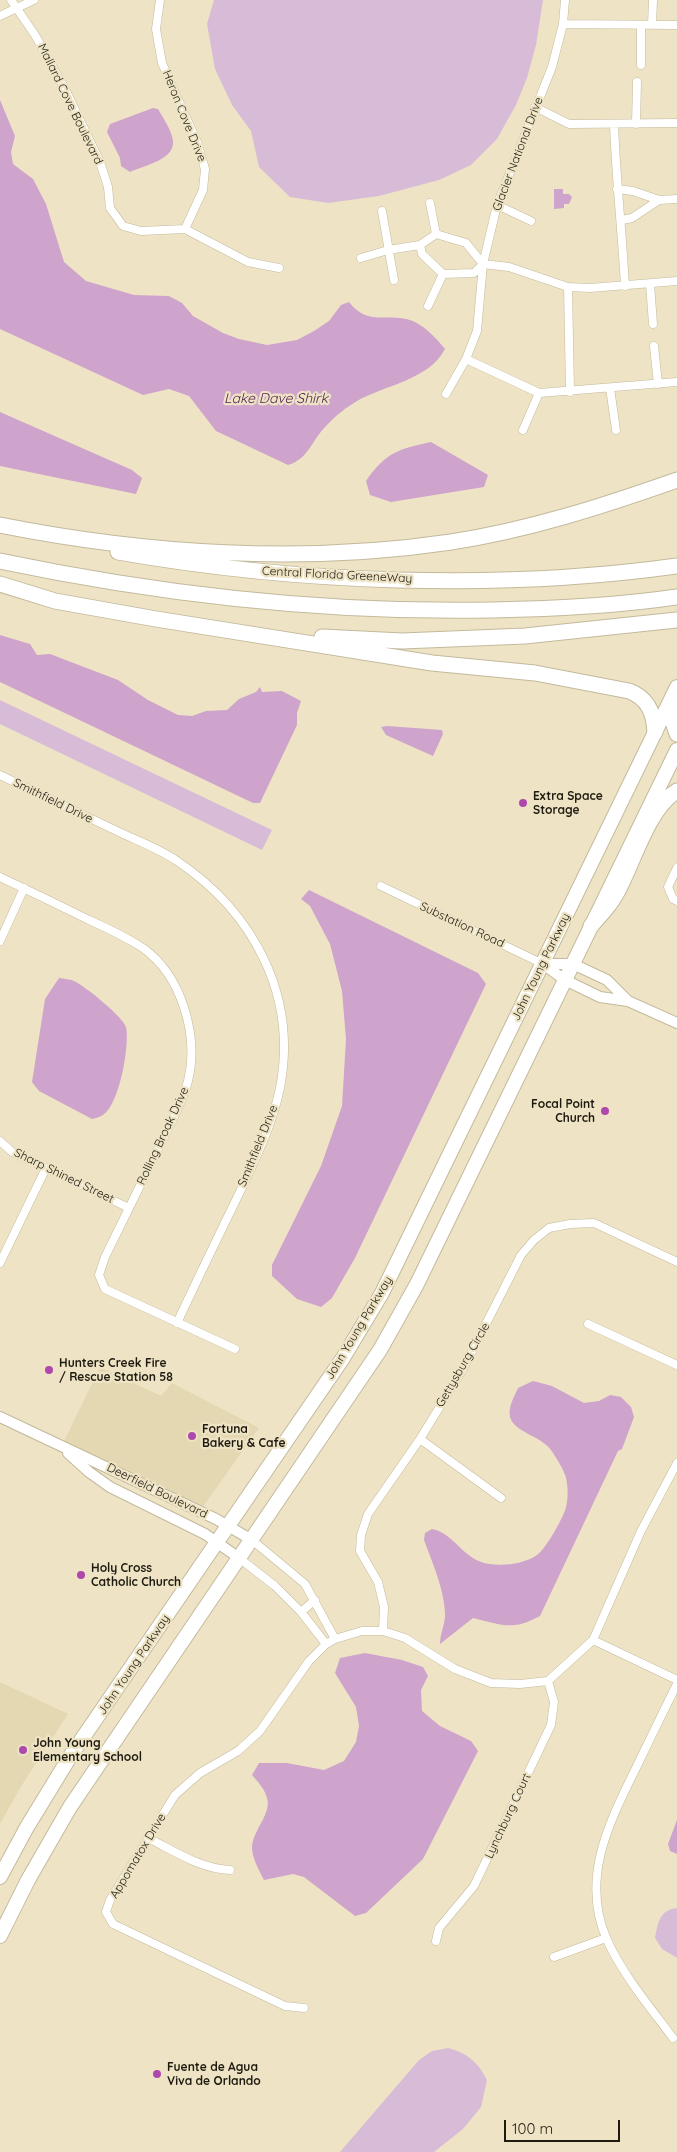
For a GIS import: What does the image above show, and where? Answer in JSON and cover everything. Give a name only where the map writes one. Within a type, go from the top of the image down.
[{"type":"highway","points":[[0,525],[89,540],[222,552],[290,554],[369,551],[452,542],[524,528],[602,506],[677,480]]},
{"type":"highway","name":"Central Florida GreeneWay","points":[[0,529],[79,545],[170,560],[253,570],[343,577],[444,579],[544,577],[677,566]]},
{"type":"highway","points":[[0,561],[82,578],[166,591],[341,608],[427,611],[513,610],[587,606],[677,597]]},
{"type":"highway","points":[[0,584],[55,601],[432,663],[535,674],[629,691],[638,694],[649,705],[655,732]]},
{"type":"highway","points":[[255,634],[421,640],[525,636],[677,620]]},
{"type":"highway","name":"John Young Parkway","points":[[0,1877],[31,1820],[72,1755],[343,1358],[382,1293],[677,687]]},
{"type":"highway","points":[[677,705],[673,722],[677,734]]},
{"type":"highway","name":"John Young Parkway","points":[[0,1936],[28,1880],[70,1807],[380,1350],[418,1284],[677,750]]},
{"type":"highway","points":[[591,926],[615,896],[658,808],[677,790]]},
{"type":"street","name":"Mallard Cove Boulevard","points":[[11,0],[35,34],[66,91],[100,162],[108,187],[110,208],[123,226],[141,231],[185,229]]},
{"type":"street","points":[[0,16],[34,0]]},
{"type":"street","name":"Heron Cove Drive","points":[[160,0],[156,29],[162,63],[197,142],[206,169],[203,190],[185,229]]},
{"type":"street","name":"Glacier National Drive","points":[[446,394],[466,359],[477,331],[484,264],[497,205],[552,67],[563,24],[564,0]]},
{"type":"street","points":[[652,25],[653,0]]},
{"type":"street","points":[[563,24],[677,25]]},
{"type":"street","points":[[641,25],[641,65]]},
{"type":"street","points":[[636,124],[637,82]]},
{"type":"street","points":[[535,107],[569,124],[677,123]]},
{"type":"street","points":[[614,124],[625,286]]},
{"type":"street","points":[[617,190],[633,191],[659,200],[677,199]]},
{"type":"street","points":[[622,220],[632,218],[659,200]]},
{"type":"street","points":[[430,203],[436,234]]},
{"type":"street","points":[[497,205],[531,221]]},
{"type":"street","points":[[382,210],[394,280]]},
{"type":"street","points":[[185,229],[248,262],[279,268]]},
{"type":"street","points":[[361,258],[388,250],[420,245],[436,234]]},
{"type":"street","points":[[436,234],[466,243],[484,264],[509,267],[568,287],[590,288],[677,281]]},
{"type":"street","points":[[420,245],[422,254],[442,274],[474,273],[484,264]]},
{"type":"street","points":[[428,306],[442,274]]},
{"type":"street","points":[[650,284],[653,324]]},
{"type":"street","points":[[568,287],[570,392]]},
{"type":"street","points":[[654,346],[658,384]]},
{"type":"street","points":[[466,359],[539,394],[677,382]]},
{"type":"street","points":[[610,388],[616,430]]},
{"type":"street","points":[[523,430],[539,394]]},
{"type":"street","name":"Smithfield Drive","points":[[0,775],[175,859],[205,881],[230,906],[256,941],[270,972],[280,1010],[284,1046],[280,1087],[271,1120],[257,1154],[177,1323]]},
{"type":"street","points":[[677,868],[668,887],[673,899],[677,901]]},
{"type":"street","name":"Rolling Broak Drive","points":[[0,877],[115,932],[143,949],[161,966],[174,984],[186,1012],[191,1062],[188,1082],[99,1275],[105,1289],[235,1349]]},
{"type":"street","name":"Substation Road","points":[[381,886],[543,964]]},
{"type":"street","points":[[0,941],[24,888]]},
{"type":"street","points":[[543,964],[573,964],[607,980],[628,1001]]},
{"type":"street","points":[[543,964],[565,980],[600,997],[628,1001],[677,1023]]},
{"type":"street","name":"Sharp Shined Street","points":[[0,1141],[12,1152],[129,1208]]},
{"type":"street","points":[[0,1263],[3,1249],[46,1168]]},
{"type":"street","name":"Gettysburg Circle","points":[[383,1630],[384,1607],[378,1582],[360,1551],[361,1535],[368,1514],[420,1438],[467,1361],[522,1255],[534,1240],[549,1228],[570,1224],[594,1223],[677,1262]]},
{"type":"street","points":[[588,1324],[677,1365]]},
{"type":"street","name":"Deerfield Boulevard","points":[[0,1417],[228,1526],[252,1540]]},
{"type":"street","points":[[420,1438],[502,1498]]},
{"type":"street","name":"Deerfield Boulevard","points":[[60,1446],[89,1472],[110,1487],[218,1542],[239,1558]]},
{"type":"street","points":[[239,1558],[275,1586],[301,1612],[326,1644],[334,1639],[362,1631],[383,1630],[405,1638],[455,1669],[491,1683],[520,1684],[548,1681],[593,1640],[641,1531],[677,1463]]},
{"type":"street","points":[[252,1540],[305,1584],[334,1639]]},
{"type":"street","points":[[301,1612],[315,1600]]},
{"type":"street","points":[[593,1640],[677,1682],[604,1836],[597,1877],[597,1899],[606,1938],[618,1962],[673,2038]]},
{"type":"street","name":"Appomatox Drive","points":[[304,2008],[285,2006],[113,1924],[106,1912],[110,1900],[175,1795],[200,1773],[238,1751],[260,1731],[309,1660],[326,1644]]},
{"type":"street","name":"Lynchburg Court","points":[[436,1941],[439,1928],[474,1886],[551,1725],[554,1702],[548,1681]]},
{"type":"street","points":[[148,1838],[206,1866],[230,1870]]},
{"type":"street","points":[[554,1957],[606,1938]]},
{"type":"shaded area","points":[[214,0],[543,0],[536,45],[527,78],[516,105],[497,139],[471,165],[439,180],[379,196],[328,203],[290,197],[259,167],[251,131],[232,105],[215,69],[207,24]]},
{"type":"shaded area","points":[[0,700],[272,830],[262,850],[0,724]]},
{"type":"shaded area","points":[[100,1367],[161,1396],[172,1383],[259,1428],[202,1508],[64,1441]]},
{"type":"shaded area","name":"John Young Elementary School","points":[[0,1682],[68,1714],[22,1785],[0,1824]]},
{"type":"shaded area","points":[[677,1908],[677,1958],[662,1949],[655,1938],[660,1918],[666,1911]]},
{"type":"shaded area","points":[[448,2048],[471,2059],[480,2068],[487,2080],[481,2107],[463,2129],[434,2152],[340,2152],[419,2060],[432,2051]]},
{"type":"water","name":"Lake Dave Shirk","points":[[0,100],[15,136],[11,152],[13,164],[33,179],[46,204],[64,262],[86,281],[134,295],[169,296],[182,303],[193,316],[223,333],[239,339],[267,345],[297,340],[329,321],[341,305],[349,302],[364,315],[379,318],[404,318],[413,321],[431,333],[445,349],[438,359],[418,375],[368,395],[345,409],[322,430],[301,458],[288,465],[216,431],[189,396],[169,389],[143,395],[0,329]]},
{"type":"water","points":[[153,108],[158,109],[170,130],[173,138],[172,148],[169,153],[157,162],[130,172],[121,166],[120,158],[107,132],[110,124]]},
{"type":"water","points":[[554,189],[563,189],[563,194],[569,194],[572,197],[569,204],[564,204],[564,208],[554,209]]},
{"type":"water","points":[[0,412],[132,470],[142,478],[136,494],[0,466]]},
{"type":"water","points":[[431,442],[488,475],[484,487],[391,502],[370,495],[366,481],[380,464],[394,453]]},
{"type":"water","points":[[0,635],[30,644],[37,655],[50,654],[118,680],[148,700],[178,715],[192,716],[206,711],[227,710],[239,699],[256,692],[260,687],[262,692],[282,691],[301,701],[297,713],[297,725],[260,803],[253,803],[0,682]]},
{"type":"water","points":[[381,727],[442,730],[443,734],[433,756],[386,735]]},
{"type":"water","points":[[309,890],[478,973],[486,984],[355,1258],[332,1298],[321,1307],[297,1299],[272,1276],[272,1265],[321,1166],[342,1106],[346,1039],[342,991],[330,944],[310,906],[301,899]]},
{"type":"water","points":[[59,978],[72,980],[86,989],[111,1009],[126,1027],[125,1061],[114,1100],[102,1116],[92,1119],[39,1091],[32,1082],[45,999]]},
{"type":"water","points":[[533,1381],[552,1386],[584,1403],[599,1401],[610,1395],[621,1397],[631,1407],[634,1417],[622,1449],[618,1451],[540,1616],[531,1621],[515,1625],[473,1618],[440,1644],[445,1616],[444,1604],[437,1575],[424,1540],[425,1533],[432,1529],[440,1531],[480,1562],[495,1565],[514,1564],[532,1558],[545,1547],[565,1512],[568,1495],[566,1476],[560,1464],[549,1447],[517,1427],[510,1417],[513,1398],[518,1388]]},
{"type":"water","points":[[365,1653],[402,1660],[423,1667],[428,1676],[421,1690],[422,1711],[440,1726],[471,1741],[478,1751],[423,1859],[366,1913],[355,1916],[304,1877],[293,1874],[264,1880],[254,1860],[252,1847],[268,1801],[264,1790],[252,1775],[259,1763],[287,1763],[324,1770],[344,1761],[356,1742],[359,1726],[356,1707],[335,1673],[340,1658]]},
{"type":"water","points":[[677,1820],[677,1854],[670,1851],[668,1844]]},
{"type":"place","name":"Extra Space Storage","points":[[523,803]]},
{"type":"place","name":"Focal Point Church","points":[[605,1111]]},
{"type":"place","name":"Hunters Creek Fire / Rescue Station 58","points":[[49,1370]]},
{"type":"place","name":"Fortuna Bakery & Cafe","points":[[192,1436]]},
{"type":"place","name":"Holy Cross Catholic Church","points":[[81,1575]]},
{"type":"place","name":"John Young Elementary School","points":[[23,1750]]},
{"type":"place","name":"Fuente de Agua Viva de Orlando","points":[[157,2074]]}]
